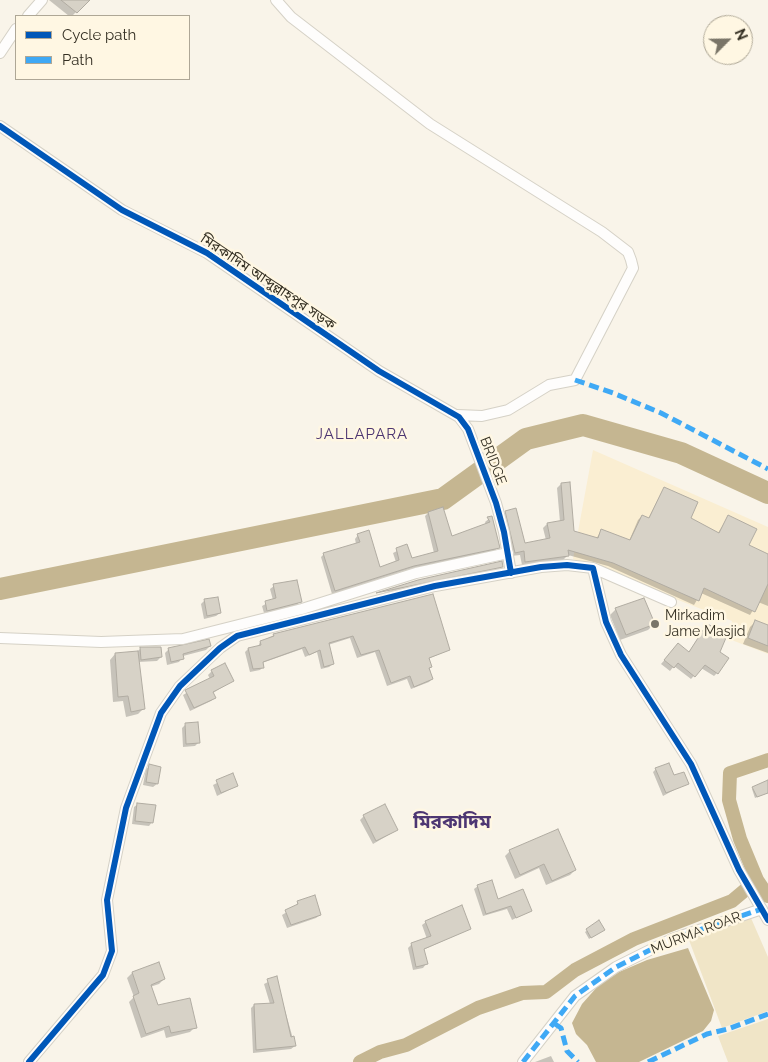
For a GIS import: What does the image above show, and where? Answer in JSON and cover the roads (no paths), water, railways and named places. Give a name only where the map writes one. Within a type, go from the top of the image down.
[{"type":"street","points":[[29,15],[42,0]]},
{"type":"street","points":[[276,0],[291,17],[430,124],[602,232],[628,252],[633,268],[574,380],[549,385],[508,410],[482,416],[457,415]]},
{"type":"street","points":[[0,53],[15,30]]},
{"type":"street","name":"মিরকাদিম আব্দুল্লাহপুর সড়ক","points":[[0,126],[122,210],[207,253],[379,371],[457,415],[468,429]]},
{"type":"street","name":"BRIDGE","points":[[468,429],[496,503],[511,573]]},
{"type":"street","points":[[0,638],[101,642],[183,639],[302,609],[416,573],[508,554]]},
{"type":"street","points":[[35,1059],[103,975],[112,951],[107,900],[126,808],[161,713],[180,686],[220,648],[237,636],[435,586],[567,565],[593,568],[671,602]]},
{"type":"street","points":[[593,568],[606,622],[620,655],[691,764],[739,870],[768,920]]},
{"type":"street","name":"MURMA ROAR","points":[[523,1062],[540,1043],[575,996],[616,967],[672,939],[762,909]]},
{"type":"waterway","points":[[0,589],[443,499],[526,439],[583,425],[681,453],[768,493]]},
{"type":"waterway","points":[[360,1062],[380,1052],[406,1045],[478,1008],[522,993],[546,992],[575,970],[634,939],[732,901],[757,880],[740,839],[729,800],[730,773],[768,760]]},
{"type":"waterway","points":[[757,880],[768,896]]},
{"type":"place","name":"Mirkadim Jame Masjid","points":[[655,624]]},
{"type":"district","name":"JALLAPARA","points":[[362,434]]},
{"type":"district","name":"মিরকাদিম","points":[[452,822]]}]
